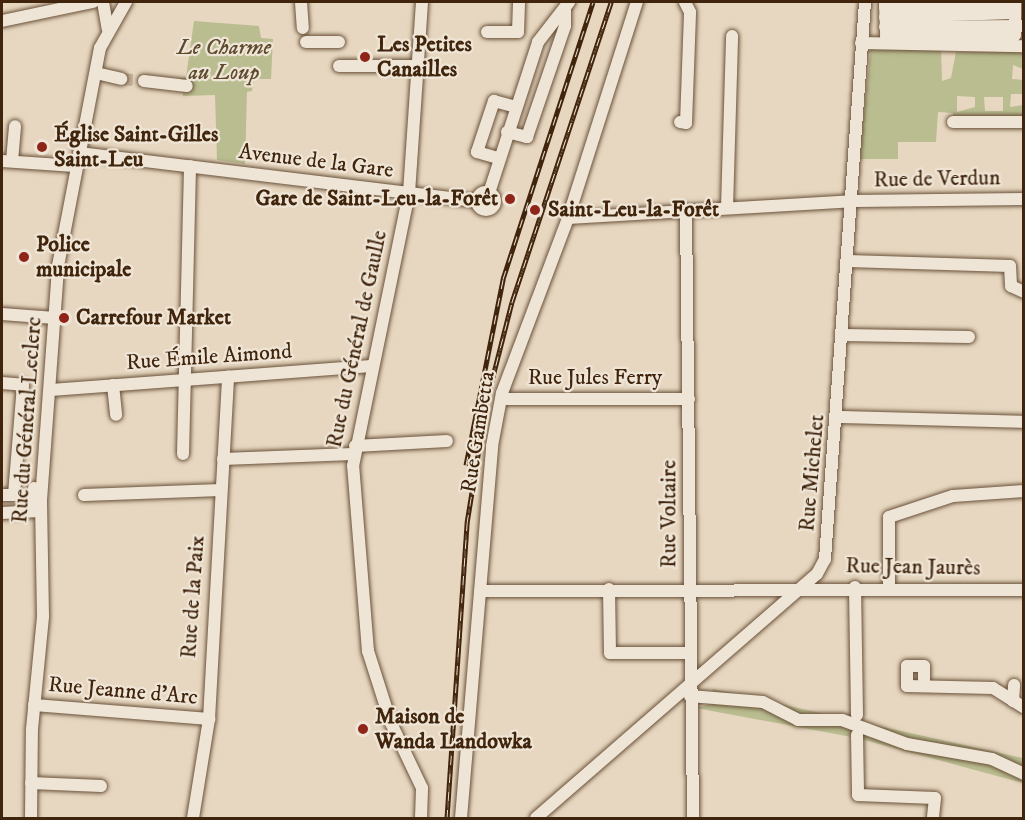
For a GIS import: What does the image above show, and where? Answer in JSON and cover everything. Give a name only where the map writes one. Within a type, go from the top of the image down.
[{"type":"street","points":[[2,21],[93,2]]},
{"type":"street","points":[[103,2],[108,29]]},
{"type":"street","points":[[108,29],[126,2]]},
{"type":"street","points":[[301,2],[303,28]]},
{"type":"street","name":"Rue du Général de Gaulle","points":[[421,819],[422,788],[391,723],[368,651],[354,450],[409,193],[422,66],[422,2]]},
{"type":"street","points":[[487,32],[518,32],[519,2]]},
{"type":"street","name":"Rue Gambetta","points":[[461,819],[480,591],[501,399],[514,352],[568,218],[636,2]]},
{"type":"street","points":[[680,122],[686,123],[690,12],[685,2]]},
{"type":"street","name":"Rue Michelet","points":[[536,819],[690,690],[802,586],[826,556],[838,417],[865,2]]},
{"type":"street","points":[[516,106],[494,100],[477,152],[497,161],[547,25],[567,5]]},
{"type":"street","points":[[507,132],[527,137],[565,26],[567,5]]},
{"type":"street","points":[[970,16],[950,17],[915,17],[885,13],[886,36],[915,17],[970,16],[1015,35],[1018,13],[970,16]]},
{"type":"street","name":"Rue du Général Leclerc","points":[[31,819],[34,705],[43,616],[36,511],[45,409],[51,390],[49,370],[75,166],[108,29]]},
{"type":"street","points":[[727,208],[732,36]]},
{"type":"street","points":[[306,42],[339,42]]},
{"type":"street","points":[[861,43],[1023,46]]},
{"type":"street","points":[[339,66],[422,66]]},
{"type":"street","points":[[96,73],[121,79]]},
{"type":"street","points":[[144,81],[187,86]]},
{"type":"street","points":[[953,122],[1023,122]]},
{"type":"street","points":[[15,126],[7,161],[75,166]]},
{"type":"street","name":"Avenue de la Gare","points":[[79,153],[477,201],[489,193],[497,161]]},
{"type":"street","points":[[183,454],[190,166]]},
{"type":"street","name":"Rue de Verdun","points":[[568,218],[851,201],[1023,199]]},
{"type":"street","name":"Rue Voltaire","points":[[686,210],[693,819]]},
{"type":"street","points":[[848,261],[1010,266],[1011,286],[1023,292]]},
{"type":"street","points":[[2,314],[55,318]]},
{"type":"street","points":[[843,335],[969,337]]},
{"type":"street","name":"Rue Émile Aimond","points":[[51,390],[371,366]]},
{"type":"street","points":[[45,409],[49,370]]},
{"type":"street","name":"Rue de la Paix","points":[[193,819],[208,719],[228,377]]},
{"type":"street","points":[[2,383],[24,385],[14,495],[2,495]]},
{"type":"street","points":[[113,385],[116,415]]},
{"type":"street","name":"Rue Jules Ferry","points":[[501,399],[689,399]]},
{"type":"street","points":[[838,417],[1023,422]]},
{"type":"street","points":[[223,459],[447,441]]},
{"type":"street","points":[[84,495],[221,490]]},
{"type":"street","points":[[889,587],[889,517],[953,496],[1023,491]]},
{"type":"street","points":[[2,513],[36,511]]},
{"type":"street","name":"Rue Jean Jaurès","points":[[480,591],[802,586],[1023,590]]},
{"type":"street","points":[[855,587],[857,715]]},
{"type":"street","points":[[609,589],[610,654],[690,653]]},
{"type":"street","points":[[1014,685],[1018,704]]},
{"type":"street","points":[[924,686],[993,688],[1018,704]]},
{"type":"street","points":[[690,690],[763,702],[798,720],[842,720],[907,744],[992,759],[1023,774]]},
{"type":"street","name":"Rue Jeanne d'Arc","points":[[34,705],[208,719]]},
{"type":"street","points":[[857,735],[858,795],[935,798],[933,819]]},
{"type":"street","points":[[31,783],[101,786]]},
{"type":"green space","name":"Le Charme au Loup","points":[[194,21],[259,26],[261,38],[273,39],[271,79],[254,79],[252,91],[247,92],[245,164],[217,160],[215,95],[183,96],[180,78],[186,77]]},
{"type":"green space","points":[[871,47],[941,47],[942,81],[951,78],[956,52],[1023,52],[1023,69],[1013,65],[1012,79],[1023,80],[1023,94],[1011,94],[1010,107],[1023,105],[1023,119],[953,119],[953,113],[938,112],[936,142],[898,142],[898,159],[859,159]],"holes":[[[957,96],[975,97],[975,107],[957,112]],[[984,97],[1003,97],[1003,111],[985,111]]]},
{"type":"green space","points":[[713,689],[1023,758],[1023,783],[857,738],[696,708],[711,704]]},
{"type":"tunnel","points":[[121,79],[144,81]]},
{"type":"railway","points":[[466,465],[503,279],[593,2]]},
{"type":"railway","points":[[447,818],[467,523],[487,400],[512,302],[611,2]]},
{"type":"place","name":"Les Petites Canailles","points":[[365,57]]},
{"type":"place","name":"Église Saint-Gilles Saint-Leu","points":[[42,147]]},
{"type":"place","name":"Gare de Saint-Leu-la-Forêt","points":[[510,199]]},
{"type":"place","name":"Saint-Leu-la-Forêt","points":[[535,210]]},
{"type":"place","name":"Police municipale","points":[[24,257]]},
{"type":"place","name":"Carrefour Market","points":[[64,318]]},
{"type":"place","name":"Maison de Wanda Landowka","points":[[363,729]]}]
